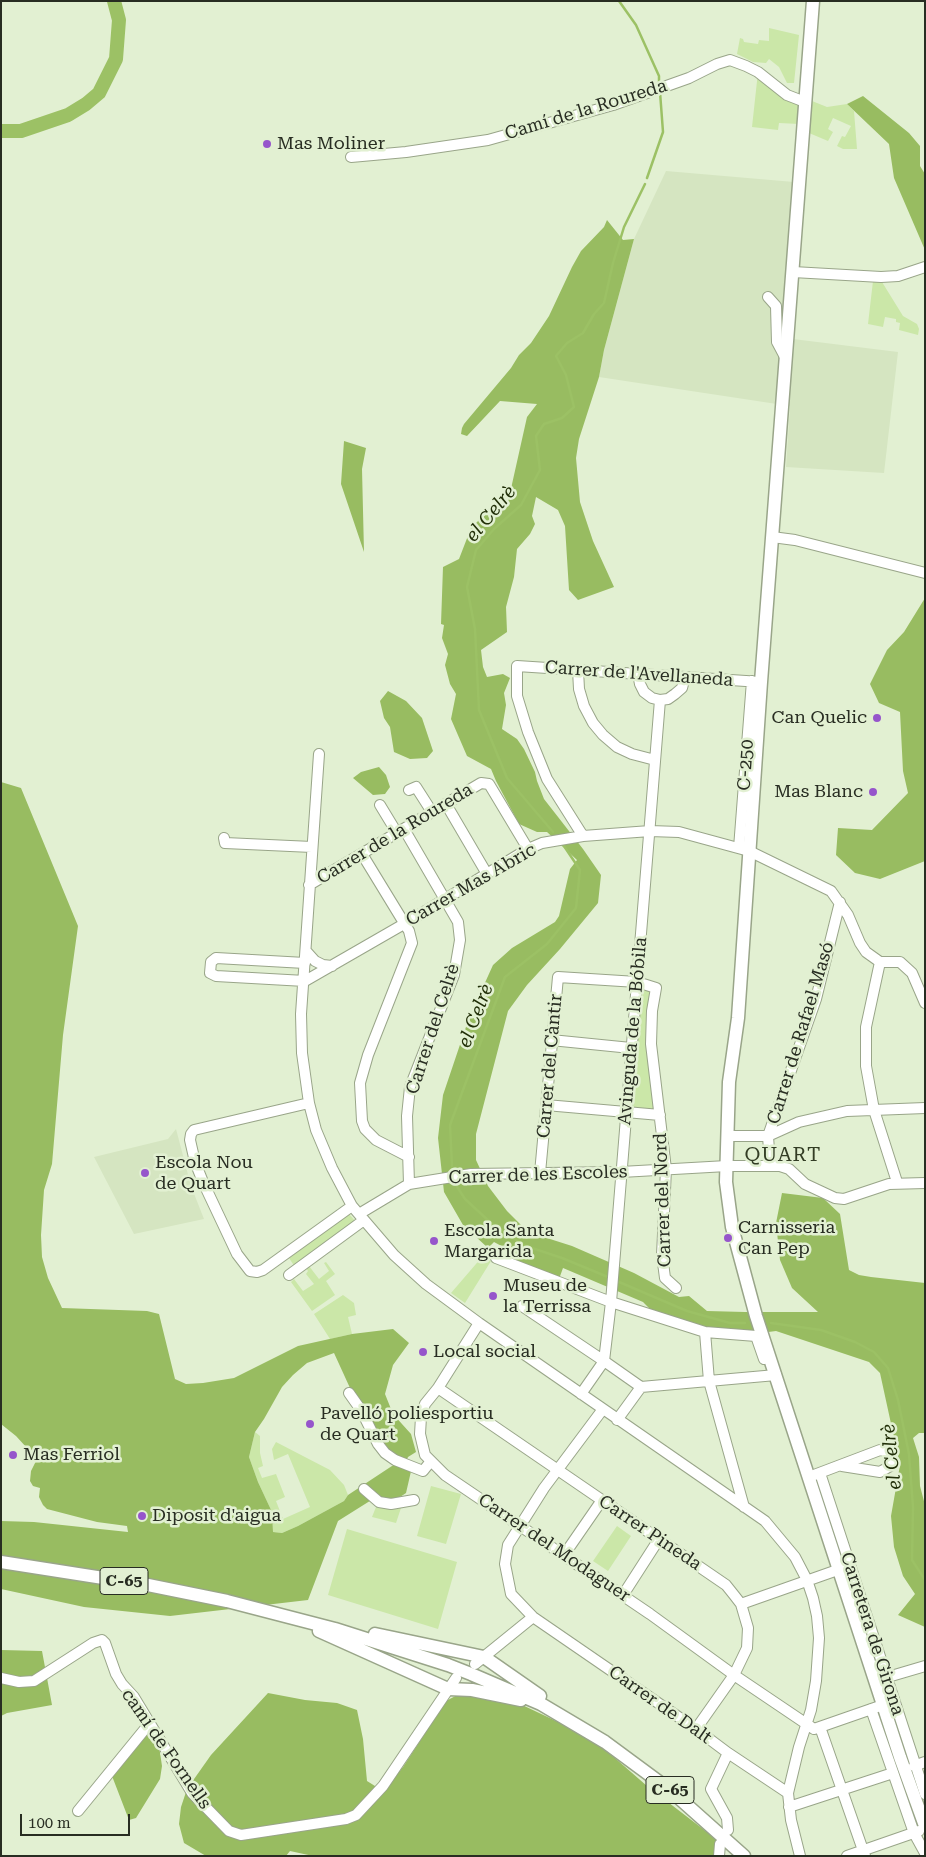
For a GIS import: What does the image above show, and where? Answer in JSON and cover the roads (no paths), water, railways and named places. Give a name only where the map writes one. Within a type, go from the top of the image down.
[{"type":"main road","name":"C-250","points":[[813,1],[772,537],[757,682],[744,849],[738,1018],[730,1082],[726,1182],[732,1227],[773,1375],[814,1475],[881,1679],[883,1705],[921,1830]]},
{"type":"main road","name":"C-65","points":[[1,1562],[148,1585],[246,1606],[335,1629],[448,1664],[540,1704],[623,1754],[670,1790],[744,1856]]},
{"type":"main road","points":[[246,1606],[258,1614],[314,1629],[452,1684],[540,1704]]},
{"type":"main road","points":[[335,1629],[351,1629],[447,1648],[479,1660],[579,1718],[589,1732]]},
{"type":"street","name":"Camí de la Roureda","points":[[351,157],[434,148],[497,138],[642,95],[689,78],[717,64],[730,60],[758,72],[787,95],[806,102]]},
{"type":"street","points":[[793,272],[881,277],[898,276],[925,268]]},
{"type":"street","points":[[768,297],[776,306],[777,342],[786,358]]},
{"type":"street","points":[[772,537],[813,545],[925,573]]},
{"type":"street","name":"Carrer de l'Avellaneda","points":[[583,836],[547,779],[528,732],[517,696],[517,666],[757,682]]},
{"type":"street","points":[[578,670],[579,689],[584,706],[598,729],[617,746],[632,754],[655,760]]},
{"type":"street","points":[[638,674],[644,692],[652,698],[660,700],[668,699],[682,688],[685,677]]},
{"type":"street","name":"Avinguda de la Bóbila","points":[[604,1361],[611,1302],[660,700]]},
{"type":"street","points":[[319,754],[302,1014],[302,1053],[309,1103],[316,1130],[332,1168],[358,1213],[394,1255],[426,1284],[617,1420],[765,1521],[795,1557],[807,1580],[817,1616],[819,1638],[816,1681],[807,1724],[799,1747],[788,1793],[796,1845],[800,1856]]},
{"type":"street","name":"Carrer de la Roureda","points":[[310,885],[481,783],[489,784],[528,849]]},
{"type":"street","points":[[409,790],[416,787],[432,812]]},
{"type":"street","name":"Carrer del Celrè","points":[[380,804],[401,831],[458,922],[460,940],[454,974],[410,1087],[407,1116],[409,1184]]},
{"type":"street","points":[[446,804],[487,874]]},
{"type":"street","name":"Carrer Mas Abric","points":[[305,981],[445,900],[528,849],[542,843],[583,836],[650,831],[679,832],[744,849],[831,891],[840,902]]},
{"type":"street","points":[[224,838],[225,843],[312,846]]},
{"type":"street","points":[[362,854],[409,931],[412,943],[368,1055],[360,1083],[362,1121],[365,1129],[376,1140],[409,1157]]},
{"type":"street","points":[[840,902],[866,952],[880,962],[900,962],[912,972],[925,1003]]},
{"type":"street","name":"Carrer de Rafael Masó","points":[[770,1165],[768,1136],[816,999],[840,902]]},
{"type":"street","points":[[306,951],[315,961],[322,965],[332,966]]},
{"type":"street","points":[[305,963],[216,958],[211,962],[210,973],[216,976],[305,981]]},
{"type":"street","points":[[880,962],[866,1027],[866,1066],[874,1110],[897,1182]]},
{"type":"street","name":"Carrer del Càntir","points":[[540,1173],[558,977],[636,982]]},
{"type":"street","name":"Carrer del Nord","points":[[636,982],[656,988],[652,1011],[651,1044],[666,1169],[662,1255],[665,1278],[676,1288]]},
{"type":"street","points":[[551,1040],[631,1048]]},
{"type":"street","points":[[309,1103],[194,1130],[191,1134],[190,1140],[195,1162],[223,1228],[244,1265],[250,1271],[257,1272],[358,1213]]},
{"type":"street","points":[[546,1105],[660,1115]]},
{"type":"street","points":[[727,1136],[768,1136],[799,1122],[847,1111],[925,1108]]},
{"type":"street","name":"Carrer de les Escoles","points":[[358,1213],[409,1184],[471,1174],[621,1172],[770,1165],[789,1169],[806,1184],[836,1198],[844,1199],[897,1182],[925,1183]]},
{"type":"street","points":[[289,1275],[358,1213]]},
{"type":"street","points":[[496,1258],[611,1302],[705,1332],[756,1336],[773,1375],[641,1387],[522,1306]]},
{"type":"street","name":"Carrer del Modaguer","points":[[479,1323],[438,1388],[425,1404],[421,1417],[420,1434],[422,1447],[431,1461],[445,1475],[623,1595],[734,1675],[807,1724]]},
{"type":"street","points":[[705,1332],[709,1381],[744,1507]]},
{"type":"street","points":[[581,1394],[604,1361]]},
{"type":"street","points":[[617,1420],[641,1387]]},
{"type":"street","name":"Carrer Pineda","points":[[438,1388],[726,1584],[741,1604],[748,1628],[747,1648],[734,1675],[696,1728]]},
{"type":"street","points":[[349,1393],[361,1410],[384,1453],[395,1460],[423,1471],[431,1461]]},
{"type":"street","name":"Carrer de Dalt","points":[[602,1409],[557,1470],[508,1545],[505,1564],[511,1594],[532,1617],[788,1793]]},
{"type":"street","points":[[814,1475],[842,1466]]},
{"type":"street","points":[[364,1489],[372,1498],[385,1504],[414,1500]]},
{"type":"street","points":[[564,1555],[602,1500]]},
{"type":"street","points":[[623,1595],[659,1540]]},
{"type":"street","points":[[741,1604],[844,1567]]},
{"type":"street","points":[[479,1660],[532,1617]]},
{"type":"street","name":"camí de Fornells","points":[[1,1678],[19,1682],[34,1681],[93,1643],[102,1640],[108,1646],[116,1674],[134,1697],[192,1792],[216,1818],[234,1833],[251,1834],[346,1819],[356,1815],[383,1786],[452,1684]]},
{"type":"street","points":[[881,1679],[925,1666]]},
{"type":"street","name":"Carretera de Girona","points":[[881,1679],[920,1764],[925,1794]]},
{"type":"street","points":[[807,1724],[814,1729],[883,1705]]},
{"type":"street","name":"Carretera de Girona","points":[[871,1709],[893,1773],[921,1830],[925,1853]]},
{"type":"street","points":[[78,1811],[149,1724]]},
{"type":"street","points":[[820,1727],[864,1853]]},
{"type":"street","points":[[728,1753],[711,1789],[727,1818],[728,1830]]},
{"type":"street","points":[[789,1807],[893,1773]]},
{"type":"street","points":[[847,1856],[864,1853],[921,1830]]},
{"type":"street","points":[[719,1856],[720,1844]]},
{"type":"waterway","points":[[1,131],[21,131],[68,115],[99,93],[116,59],[119,20],[114,1]]},
{"type":"waterway","name":"el Celrè","points":[[619,1],[636,25],[659,76],[659,84]]},
{"type":"waterway","name":"el Celrè","points":[[647,178],[663,132],[660,92]]},
{"type":"waterway","name":"el Celrè","points":[[553,832],[507,778],[479,710],[475,629],[467,587],[476,550],[494,529],[521,505],[540,470],[536,436],[544,424],[562,418],[574,407],[566,375],[556,356],[567,343],[583,333],[594,314],[604,303],[624,227],[645,184]]},
{"type":"waterway","name":"el Celrè","points":[[452,1166],[450,1125],[505,977],[547,944],[576,908],[580,870],[564,846]]},
{"type":"waterway","name":"el Celrè","points":[[456,1185],[465,1199],[490,1222],[523,1245],[562,1258],[608,1277]]},
{"type":"waterway","name":"el Celrè","points":[[619,1282],[687,1311],[730,1323],[745,1323]]},
{"type":"waterway","name":"el Celrè","points":[[771,1323],[821,1330],[855,1342],[874,1352],[888,1368],[898,1400],[909,1454],[913,1507],[912,1560],[925,1580]]},
{"type":"place","name":"Mas Moliner","points":[[267,144]]},
{"type":"place","name":"Can Quelic","points":[[877,718]]},
{"type":"place","name":"Mas Blanc","points":[[873,792]]},
{"type":"place","name":"Escola Nou de Quart","points":[[145,1173]]},
{"type":"place","name":"Carnisseria Can Pep","points":[[728,1238]]},
{"type":"place","name":"Escola Santa Margarida","points":[[434,1241]]},
{"type":"place","name":"Museu de la Terrissa","points":[[493,1296]]},
{"type":"place","name":"Local social","points":[[423,1352]]},
{"type":"place","name":"Pavelló poliesportiu de Quart","points":[[310,1424]]},
{"type":"place","name":"Mas Ferriol","points":[[13,1455]]},
{"type":"place","name":"Diposit d'aigua","points":[[142,1516]]},
{"type":"district","name":"QUART","points":[[783,1155]]}]
